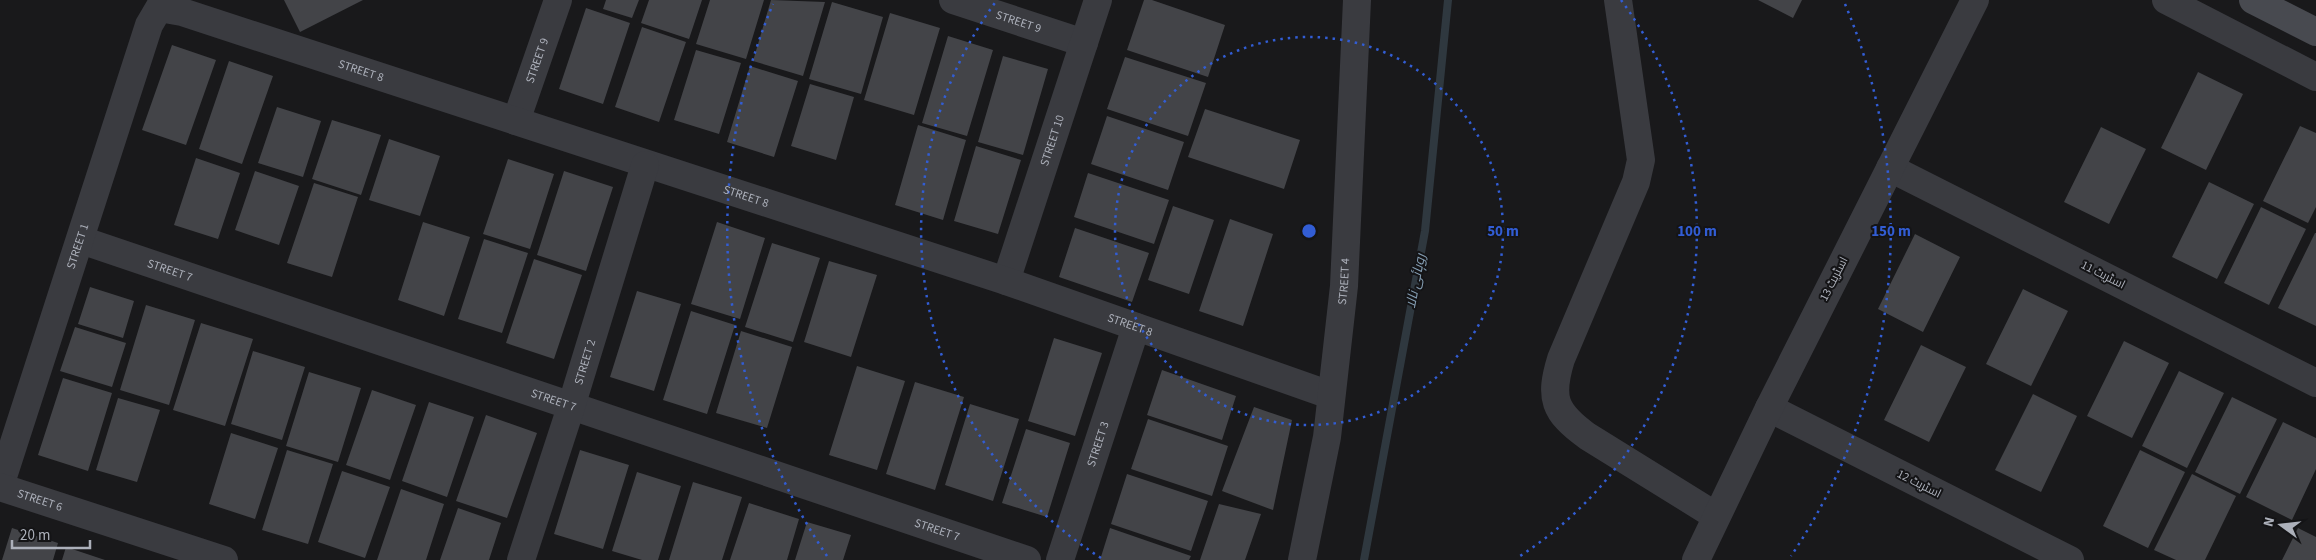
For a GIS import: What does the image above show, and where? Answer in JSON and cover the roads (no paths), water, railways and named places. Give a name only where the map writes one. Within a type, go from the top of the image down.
[{"type":"main road","points":[[2253,0],[2316,32]]},
{"type":"street","name":"STREET 9","points":[[516,121],[558,0]]},
{"type":"street","name":"STREET 9","points":[[953,0],[1084,44]]},
{"type":"street","name":"STREET 10","points":[[1006,281],[1098,0]]},
{"type":"street","name":"STREET 4","points":[[1302,560],[1327,437],[1330,395],[1344,286],[1358,0]]},
{"type":"street","points":[[1618,0],[1641,160],[1636,182],[1561,358],[1554,380],[1556,403],[1568,422],[1587,436],[1716,516]]},
{"type":"street","name":"اسٹریٹ 13","points":[[1696,560],[1769,408],[1975,0]]},
{"type":"street","points":[[2166,0],[2316,78]]},
{"type":"street","name":"STREET 8","points":[[159,8],[182,12],[645,165],[1006,281],[1330,395]]},
{"type":"street","name":"STREET 1","points":[[0,486],[149,25],[159,8]]},
{"type":"street","name":"STREET 2","points":[[521,560],[571,407],[645,165]]},
{"type":"street","name":"اسٹریٹ 11","points":[[1890,168],[2316,383]]},
{"type":"street","name":"STREET 7","points":[[81,240],[1027,560]]},
{"type":"street","name":"STREET 3","points":[[1060,560],[1136,327]]},
{"type":"street","name":"اسٹریٹ 12","points":[[1769,408],[2070,560]]},
{"type":"street","name":"STREET 6","points":[[0,486],[224,560]]},
{"type":"waterway","name":"روہائی نالا","points":[[1364,560],[1425,231],[1448,0]]}]
